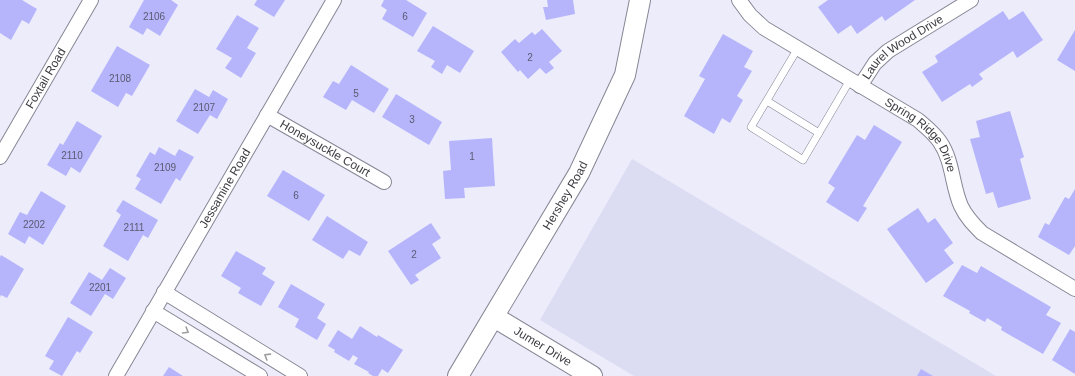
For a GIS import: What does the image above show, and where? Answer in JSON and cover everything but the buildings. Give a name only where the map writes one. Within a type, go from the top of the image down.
[{"type":"main road","name":"Hershey Road","points":[[458,376],[579,173],[625,74],[640,0]]},
{"type":"main road","name":"Jumer Drive","points":[[494,317],[592,376]]},
{"type":"street","name":"Foxtail Road","points":[[0,157],[91,0]]},
{"type":"street","name":"Jessamine Road","points":[[116,376],[334,0]]},
{"type":"street","name":"Spring Ridge Drive","points":[[739,0],[750,15],[764,28],[918,120],[931,131],[940,142],[947,156],[961,206],[970,221],[982,233],[1075,290]]},
{"type":"street","name":"Laurel Wood Drive","points":[[855,83],[888,51],[971,0]]},
{"type":"street","name":"Honeysuckle Court","points":[[267,115],[384,182]]},
{"type":"street","points":[[164,292],[300,376]]},
{"type":"street","points":[[153,311],[260,376]]},
{"type":"lane","points":[[798,48],[751,128],[804,160],[819,133],[855,83]]},
{"type":"lane","points":[[767,101],[819,133]]},
{"type":"shaded area","points":[[632,159],[996,376],[634,376],[540,320]]}]
